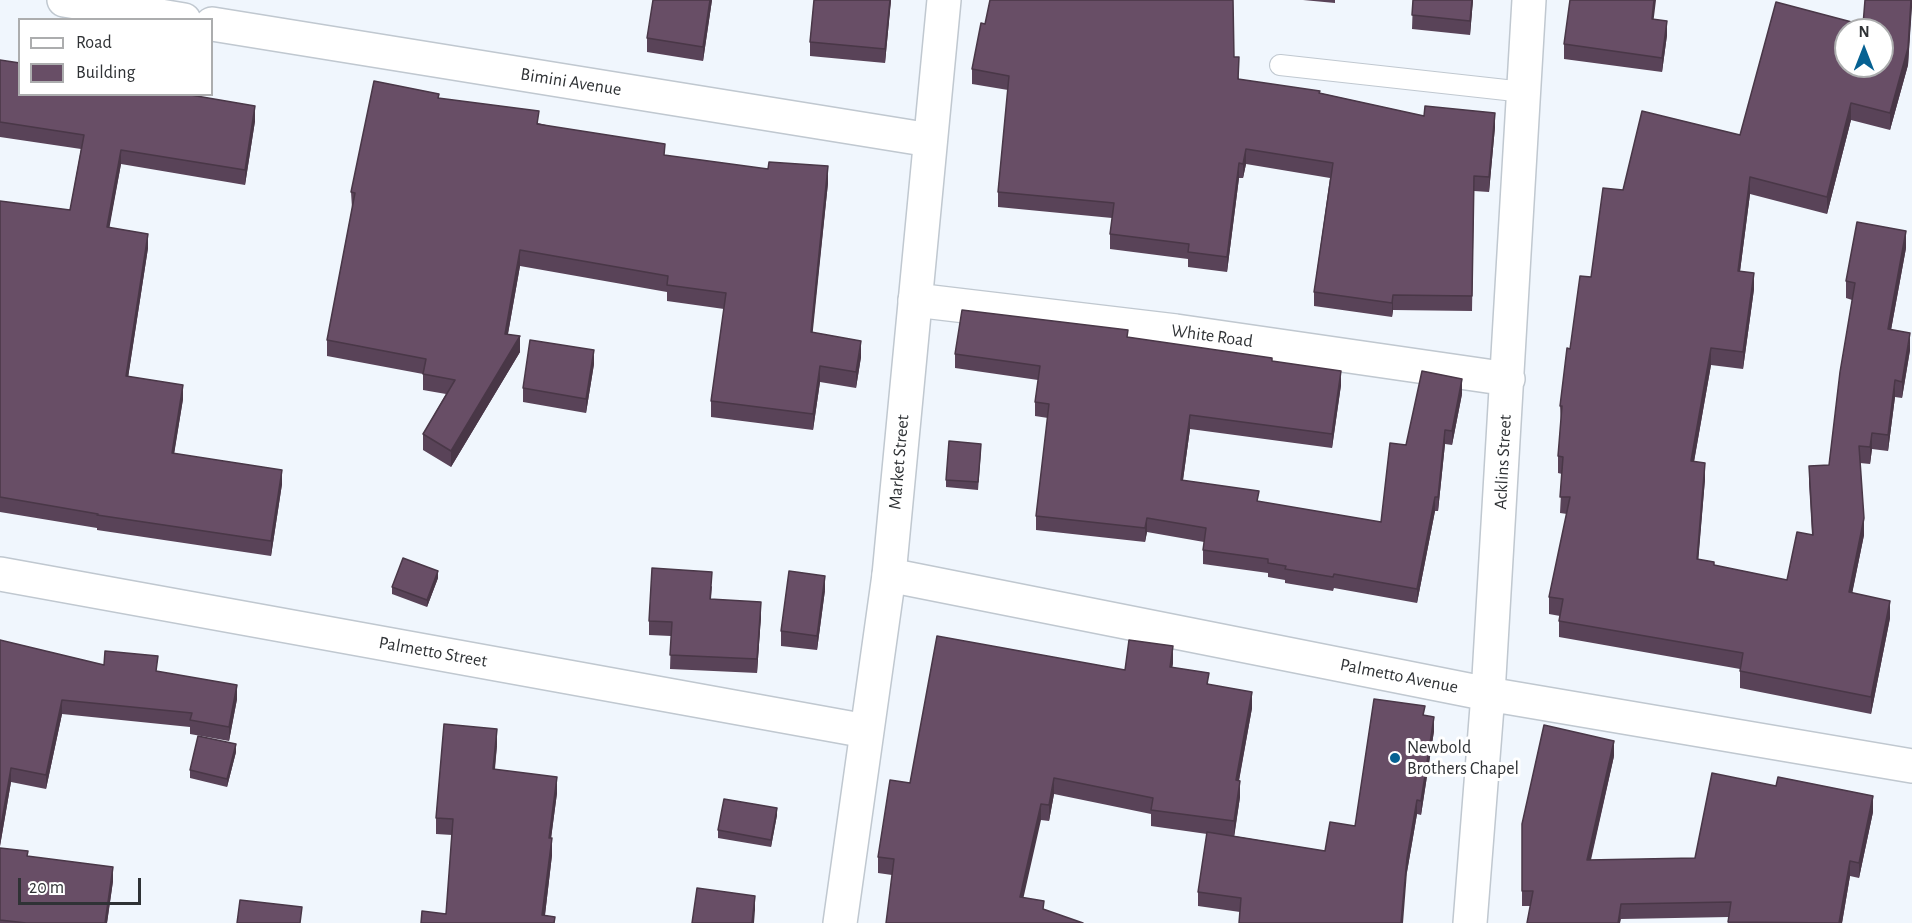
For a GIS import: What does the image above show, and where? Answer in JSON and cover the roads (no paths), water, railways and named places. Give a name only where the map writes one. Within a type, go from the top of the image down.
[{"type":"street","points":[[64,0],[172,18]]},
{"type":"street","name":"Market Street","points":[[840,923],[889,575],[944,0]]},
{"type":"street","name":"Acklins Street","points":[[1470,923],[1488,694],[1529,0]]},
{"type":"street","name":"Bimini Avenue","points":[[213,24],[930,140]]},
{"type":"street","name":"White Road","points":[[915,300],[1176,331],[1508,379]]},
{"type":"street","name":"Palmetto Street","points":[[0,574],[866,731]]},
{"type":"street","name":"Palmetto Avenue","points":[[889,575],[1488,694],[1912,766]]},
{"type":"lane","points":[[1280,65],[1524,92]]},
{"type":"place","name":"Newbold Brothers Chapel","points":[[1395,758]]}]
